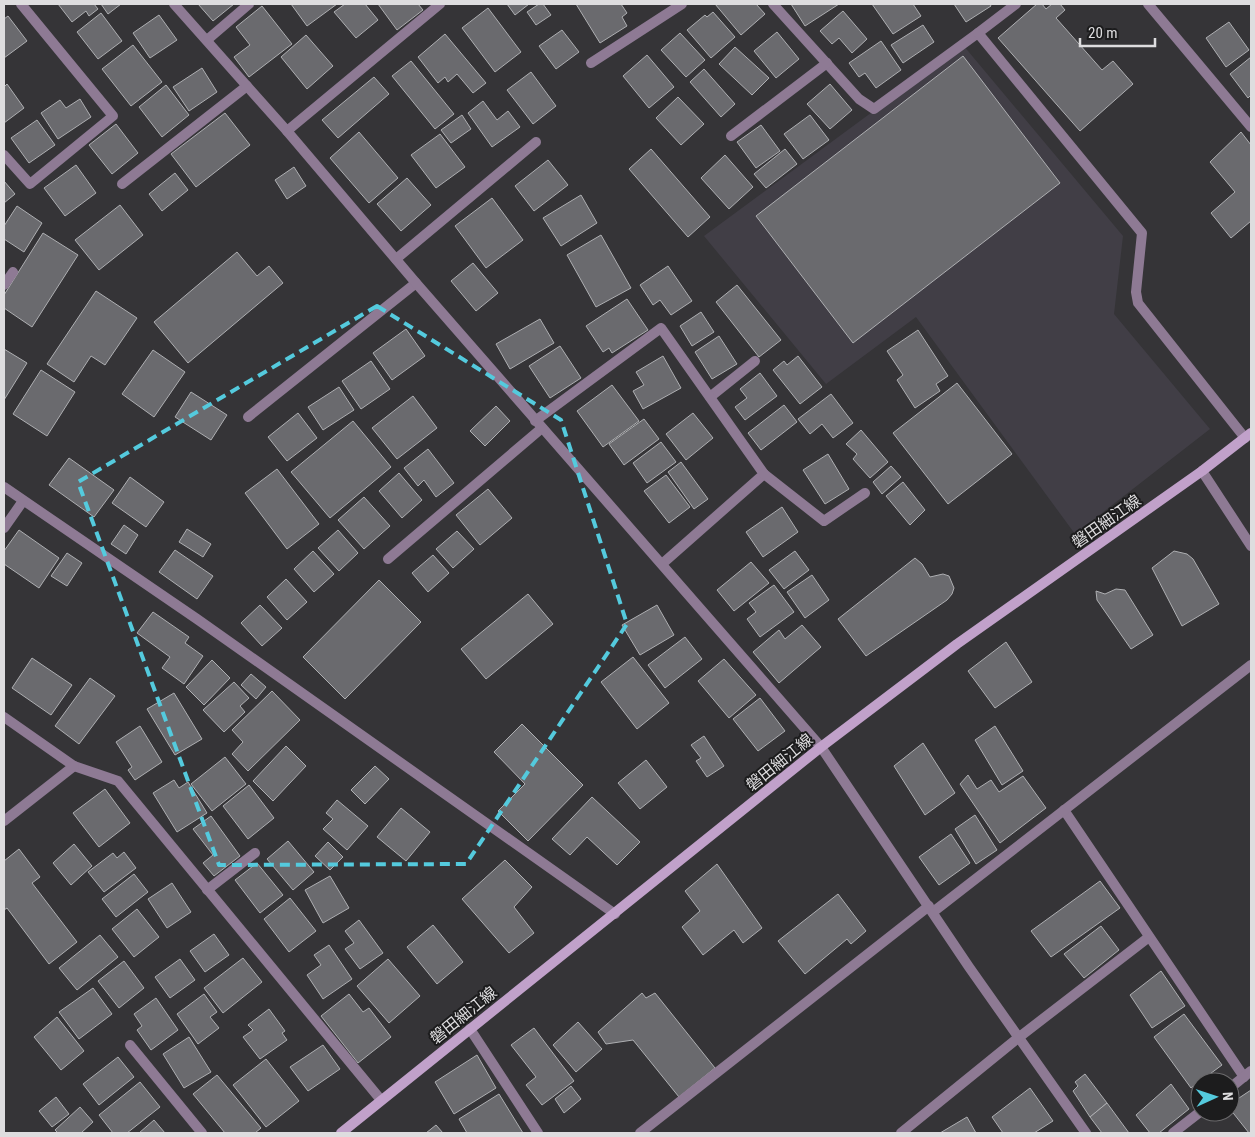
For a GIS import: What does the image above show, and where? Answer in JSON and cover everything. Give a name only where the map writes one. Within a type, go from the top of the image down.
[{"type":"main road","name":"磐田細江線","points":[[341,1133],[821,747],[957,644],[1202,471],[1248,435]]},
{"type":"street","points":[[4,155],[30,184],[113,116],[22,4]]},
{"type":"street","points":[[174,4],[287,131],[538,424],[821,747],[1018,1038],[1086,1133]]},
{"type":"street","points":[[207,40],[249,4]]},
{"type":"street","points":[[287,131],[440,4]]},
{"type":"street","points":[[591,63],[682,4]]},
{"type":"street","points":[[773,4],[859,99],[874,109],[1016,4]]},
{"type":"street","points":[[1148,4],[1247,115],[1251,127]]},
{"type":"street","points":[[978,32],[1142,233],[1136,292],[1138,303],[1248,435]]},
{"type":"street","points":[[731,136],[827,63]]},
{"type":"street","points":[[122,184],[247,86]]},
{"type":"street","points":[[396,259],[536,142]]},
{"type":"street","points":[[4,285],[13,272]]},
{"type":"street","points":[[248,417],[416,283]]},
{"type":"street","points":[[388,559],[538,424],[661,328],[764,474],[824,521],[865,493]]},
{"type":"street","points":[[710,397],[755,361]]},
{"type":"street","points":[[1202,471],[1251,546]]},
{"type":"street","points":[[662,564],[764,474]]},
{"type":"street","points":[[4,487],[197,619],[615,914]]},
{"type":"street","points":[[4,528],[23,501]]},
{"type":"street","points":[[640,1133],[1251,665]]},
{"type":"street","points":[[4,717],[74,766],[118,782],[381,1100]]},
{"type":"street","points":[[4,821],[74,766]]},
{"type":"street","points":[[1064,810],[1150,937],[1248,1074]]},
{"type":"street","points":[[207,890],[255,853]]},
{"type":"street","points":[[901,1133],[1018,1038],[1150,937]]},
{"type":"street","points":[[470,1029],[538,1133]]},
{"type":"street","points":[[130,1044],[202,1133]]},
{"type":"street","points":[[1173,1133],[1190,1120]]},
{"type":"highlighted area","points":[[377,306],[561,420],[627,624],[466,864],[219,865],[78,482]]},
{"type":"shaded area","points":[[963,45],[1123,236],[1114,314],[1210,429],[1075,534],[916,317],[826,384],[704,236]]},
{"type":"building","points":[[58,4],[94,4],[98,9],[89,16],[86,11],[72,22]]},
{"type":"building","points":[[101,4],[121,4],[108,14]]},
{"type":"building","points":[[198,4],[234,4],[213,21]]},
{"type":"building","points":[[291,4],[337,4],[307,26]]},
{"type":"building","points":[[345,4],[365,4],[378,20],[356,38],[334,12]]},
{"type":"building","points":[[378,4],[418,4],[423,10],[397,30]]},
{"type":"building","points":[[507,4],[529,4],[515,15]]},
{"type":"building","points":[[539,4],[543,4],[551,15],[536,25],[527,12]]},
{"type":"building","points":[[576,4],[621,4],[627,13],[622,17],[627,26],[600,43]]},
{"type":"building","points":[[715,4],[756,4],[765,14],[741,35]]},
{"type":"building","points":[[791,4],[839,4],[805,26]]},
{"type":"building","points":[[872,4],[913,4],[921,16],[893,34]]},
{"type":"building","points":[[954,4],[990,4],[991,6],[966,22]]},
{"type":"building","points":[[1037,4],[1042,4],[1046,9],[1052,4],[1060,4],[1065,10],[1056,18],[1102,70],[1113,61],[1133,84],[1080,131],[998,38]]},
{"type":"building","points":[[262,6],[292,44],[249,77],[234,57],[250,45],[236,27]]},
{"type":"building","points":[[488,8],[521,52],[495,72],[462,28]]},
{"type":"building","points":[[843,11],[867,39],[852,53],[839,38],[832,44],[820,31]]},
{"type":"building","points":[[713,12],[735,37],[711,58],[687,30],[705,15],[707,17]]},
{"type":"building","points":[[101,13],[122,41],[98,59],[77,32]]},
{"type":"building","points":[[159,15],[177,40],[150,58],[133,33]]},
{"type":"building","points":[[8,16],[27,41],[4,58],[4,19]]},
{"type":"building","points":[[1229,22],[1249,50],[1226,67],[1206,38]]},
{"type":"building","points":[[923,25],[934,42],[903,63],[891,45]]},
{"type":"building","points":[[562,30],[579,52],[556,69],[539,46]]},
{"type":"building","points":[[777,32],[799,59],[776,78],[754,51]]},
{"type":"building","points":[[680,33],[705,60],[686,77],[661,50]]},
{"type":"building","points":[[445,34],[486,83],[473,93],[457,74],[448,82],[445,77],[438,83],[418,57]]},
{"type":"building","points":[[306,35],[333,66],[307,89],[281,57]]},
{"type":"building","points":[[881,41],[901,70],[876,88],[865,73],[859,77],[849,63]]},
{"type":"building","points":[[133,45],[162,82],[131,106],[102,69]]},
{"type":"building","points":[[735,47],[769,78],[752,95],[719,64]]},
{"type":"building","points":[[647,55],[674,87],[649,108],[623,76]]},
{"type":"building","points":[[963,56],[1060,183],[853,343],[756,216]]},
{"type":"building","points":[[1251,57],[1251,95],[1248,98],[1230,74]]},
{"type":"building","points":[[411,61],[454,114],[435,129],[392,76]]},
{"type":"building","points":[[202,68],[217,92],[189,111],[173,87]]},
{"type":"building","points":[[704,69],[735,104],[721,117],[690,82]]},
{"type":"building","points":[[531,72],[556,106],[533,124],[507,90]]},
{"type":"building","points":[[374,77],[389,94],[338,138],[322,120]]},
{"type":"building","points":[[7,84],[24,108],[4,123],[4,87]]},
{"type":"building","points":[[830,84],[852,110],[830,129],[807,104]]},
{"type":"building","points":[[166,85],[189,115],[162,137],[139,107]]},
{"type":"building","points":[[678,97],[704,124],[681,145],[656,118]]},
{"type":"building","points":[[80,99],[91,117],[58,139],[41,113],[60,100],[66,108]]},
{"type":"building","points":[[483,101],[497,120],[508,111],[520,127],[492,147],[468,113]]},
{"type":"building","points":[[225,113],[250,145],[196,187],[171,154]]},
{"type":"building","points":[[462,115],[471,129],[451,143],[441,130]]},
{"type":"building","points":[[810,115],[829,140],[803,159],[784,134]]},
{"type":"building","points":[[37,120],[55,145],[29,163],[11,138]]},
{"type":"building","points":[[116,124],[138,153],[112,174],[89,145]]},
{"type":"building","points":[[761,125],[780,151],[756,168],[737,142]]},
{"type":"building","points":[[359,132],[398,178],[369,203],[330,158]]},
{"type":"building","points":[[1241,132],[1251,145],[1251,221],[1231,238],[1211,213],[1235,192],[1210,162]]},
{"type":"building","points":[[440,134],[465,167],[436,188],[411,155]]},
{"type":"building","points":[[651,149],[710,217],[688,237],[629,169]]},
{"type":"building","points":[[785,149],[797,164],[766,188],[754,174]]},
{"type":"building","points":[[725,155],[753,187],[729,209],[701,178]]},
{"type":"building","points":[[548,160],[568,185],[534,211],[515,186]]},
{"type":"building","points":[[76,165],[96,193],[65,216],[44,188]]},
{"type":"building","points":[[294,167],[306,186],[287,199],[275,180]]},
{"type":"building","points":[[175,173],[188,190],[162,211],[149,194]]},
{"type":"building","points":[[407,178],[431,205],[401,231],[377,204]]},
{"type":"building","points":[[4,181],[15,194],[4,203]]},
{"type":"building","points":[[581,195],[597,223],[561,246],[543,218]]},
{"type":"building","points":[[492,198],[523,240],[486,268],[455,226]]},
{"type":"building","points":[[120,205],[143,235],[99,270],[75,240]]},
{"type":"building","points":[[17,206],[42,223],[24,252],[4,239],[4,226]]},
{"type":"building","points":[[43,233],[78,255],[32,327],[4,308],[4,295]]},
{"type":"building","points":[[601,235],[631,288],[596,307],[567,255]]},
{"type":"building","points":[[237,252],[257,276],[269,266],[283,283],[188,363],[154,322]]},
{"type":"building","points":[[473,263],[498,293],[476,311],[451,281]]},
{"type":"building","points":[[668,266],[692,301],[671,315],[660,300],[653,305],[640,285]]},
{"type":"building","points":[[737,285],[781,340],[759,357],[716,302]]},
{"type":"building","points":[[96,291],[137,318],[105,365],[91,356],[74,382],[47,364]]},
{"type":"building","points":[[627,299],[648,330],[612,353],[609,348],[603,352],[586,326]]},
{"type":"building","points":[[701,312],[714,332],[692,346],[680,326]]},
{"type":"building","points":[[540,319],[554,343],[510,369],[496,344]]},
{"type":"building","points":[[406,329],[425,356],[392,380],[373,353]]},
{"type":"building","points":[[918,330],[948,376],[936,384],[940,391],[915,408],[897,380],[903,375],[887,351]]},
{"type":"building","points":[[719,336],[737,364],[712,379],[695,352]]},
{"type":"building","points":[[560,346],[581,378],[550,398],[529,366]]},
{"type":"building","points":[[4,349],[27,363],[4,400]]},
{"type":"building","points":[[153,350],[185,372],[154,417],[122,394]]},
{"type":"building","points":[[663,356],[681,388],[643,409],[633,391],[644,385],[636,372]]},
{"type":"building","points":[[798,356],[822,387],[800,404],[773,370],[784,361],[787,365]]},
{"type":"building","points":[[371,361],[390,389],[361,409],[342,381]]},
{"type":"building","points":[[41,370],[75,392],[47,436],[13,414]]},
{"type":"building","points":[[760,373],[777,396],[745,420],[735,407],[747,398],[740,389]]},
{"type":"building","points":[[957,383],[1012,454],[948,504],[893,433]]},
{"type":"building","points":[[612,385],[639,421],[603,447],[577,411]]},
{"type":"building","points":[[339,387],[354,410],[323,430],[308,407]]},
{"type":"building","points":[[191,392],[227,415],[211,440],[175,417]]},
{"type":"building","points":[[831,394],[853,423],[833,438],[822,424],[810,434],[798,419]]},
{"type":"building","points":[[413,396],[437,428],[397,459],[372,428]]},
{"type":"building","points":[[784,405],[797,422],[761,450],[748,433]]},
{"type":"building","points":[[496,406],[510,421],[485,446],[470,431]]},
{"type":"building","points":[[298,413],[317,438],[287,461],[268,437]]},
{"type":"building","points":[[693,413],[713,438],[686,460],[666,434]]},
{"type":"building","points":[[644,419],[659,439],[624,465],[609,444]]},
{"type":"building","points":[[353,421],[391,467],[330,518],[291,472]]},
{"type":"building","points":[[861,430],[888,462],[870,478],[853,459],[857,454],[846,444]]},
{"type":"building","points":[[661,442],[676,462],[647,483],[633,463]]},
{"type":"building","points":[[428,449],[454,483],[436,497],[424,480],[418,486],[404,468]]},
{"type":"building","points":[[828,454],[849,489],[825,504],[803,470]]},
{"type":"building","points":[[69,458],[114,490],[94,517],[49,485]]},
{"type":"building","points":[[681,462],[708,499],[694,509],[668,472]]},
{"type":"building","points":[[891,466],[901,477],[882,494],[873,482]]},
{"type":"building","points":[[277,469],[319,524],[287,549],[245,493]]},
{"type":"building","points":[[399,473],[422,500],[402,518],[379,491]]},
{"type":"building","points":[[666,475],[690,507],[669,523],[644,491]]},
{"type":"building","points":[[130,477],[164,502],[146,527],[112,503]]},
{"type":"building","points":[[903,482],[925,510],[910,525],[886,496]]},
{"type":"building","points":[[488,489],[512,518],[480,545],[456,515]]},
{"type":"building","points":[[364,497],[390,526],[364,549],[338,520]]},
{"type":"building","points":[[782,507],[798,532],[763,557],[746,532]]},
{"type":"building","points":[[124,525],[138,535],[126,554],[111,544]]},
{"type":"building","points":[[187,529],[211,544],[203,557],[179,542]]},
{"type":"building","points":[[19,530],[59,558],[39,588],[4,564],[4,551]]},
{"type":"building","points":[[338,530],[358,553],[339,571],[318,548]]},
{"type":"building","points":[[457,531],[474,549],[453,568],[436,549]]},
{"type":"building","points":[[175,550],[213,576],[197,599],[159,572]]},
{"type":"building","points":[[313,551],[334,574],[314,592],[294,569]]},
{"type":"building","points":[[795,551],[809,570],[784,589],[769,570]]},
{"type":"building","points":[[1174,551],[1187,554],[1193,559],[1219,604],[1182,626],[1152,568]]},
{"type":"building","points":[[67,553],[82,563],[67,586],[51,576]]},
{"type":"building","points":[[433,555],[449,573],[428,592],[412,573]]},
{"type":"building","points":[[915,558],[922,564],[930,577],[943,574],[949,576],[954,588],[952,594],[947,600],[866,656],[838,619]]},
{"type":"building","points":[[751,562],[769,583],[734,611],[717,590]]},
{"type":"building","points":[[812,575],[829,600],[805,618],[787,592]]},
{"type":"building","points":[[286,579],[307,602],[287,620],[267,597]]},
{"type":"building","points":[[379,580],[421,622],[345,699],[303,657]]},
{"type":"building","points":[[774,585],[794,612],[760,637],[747,619],[756,612],[749,603]]},
{"type":"building","points":[[1116,589],[1125,590],[1153,635],[1131,649],[1097,600],[1096,591],[1105,594]]},
{"type":"building","points":[[528,594],[553,624],[486,679],[461,649]]},
{"type":"building","points":[[260,605],[282,628],[262,646],[241,623]]},
{"type":"building","points":[[657,605],[674,635],[640,655],[622,625]]},
{"type":"building","points":[[153,612],[189,637],[185,643],[203,656],[184,684],[162,668],[170,657],[137,633]]},
{"type":"building","points":[[802,625],[821,647],[779,683],[753,652],[779,630],[785,639]]},
{"type":"building","points":[[685,637],[702,659],[665,688],[648,665]]},
{"type":"building","points":[[1006,642],[1032,682],[995,708],[968,671]]},
{"type":"building","points":[[633,657],[669,703],[637,729],[601,682]]},
{"type":"building","points":[[32,658],[72,685],[51,715],[12,688]]},
{"type":"building","points":[[724,659],[756,695],[729,718],[698,681]]},
{"type":"building","points":[[212,660],[230,678],[204,705],[186,687]]},
{"type":"building","points":[[251,674],[266,687],[256,699],[241,685]]},
{"type":"building","points":[[90,678],[115,696],[79,744],[55,726]]},
{"type":"building","points":[[234,682],[249,698],[240,706],[245,712],[224,732],[203,710]]},
{"type":"building","points":[[272,691],[300,720],[248,771],[232,754],[243,742],[232,730]]},
{"type":"building","points":[[174,693],[202,739],[175,755],[147,709]]},
{"type":"building","points":[[760,698],[785,731],[758,751],[733,719]]},
{"type":"building","points":[[522,724],[583,785],[528,841],[498,811],[525,784],[494,752]]},
{"type":"building","points":[[140,726],[162,762],[135,780],[128,770],[132,767],[116,742]]},
{"type":"building","points":[[995,726],[1023,771],[1002,785],[975,740]]},
{"type":"building","points":[[704,736],[724,766],[707,777],[696,761],[701,758],[691,745]]},
{"type":"building","points":[[923,743],[955,793],[925,815],[894,766]]},
{"type":"building","points":[[286,746],[306,766],[273,801],[253,781]]},
{"type":"building","points":[[225,757],[246,784],[212,811],[191,784]]},
{"type":"building","points":[[646,760],[667,787],[640,809],[618,783]]},
{"type":"building","points":[[375,766],[389,779],[365,804],[351,790]]},
{"type":"building","points":[[968,775],[977,789],[991,780],[999,792],[1023,776],[1046,808],[1000,843],[960,784]]},
{"type":"building","points":[[174,780],[179,788],[188,782],[207,813],[177,832],[153,793]]},
{"type":"building","points":[[249,785],[274,818],[248,839],[223,806]]},
{"type":"building","points":[[105,789],[130,823],[99,847],[73,813]]},
{"type":"building","points":[[592,797],[640,842],[617,865],[587,837],[570,855],[552,839]]},
{"type":"building","points":[[337,800],[368,826],[347,850],[323,829],[333,819],[326,813]]},
{"type":"building","points":[[401,808],[430,832],[406,861],[377,837]]},
{"type":"building","points":[[975,815],[997,850],[976,864],[955,829]]},
{"type":"building","points":[[211,816],[240,856],[214,876],[203,863],[213,855],[193,829]]},
{"type":"building","points":[[951,834],[970,863],[939,885],[919,857]]},
{"type":"building","points":[[288,841],[314,872],[293,890],[267,859]]},
{"type":"building","points":[[328,842],[343,857],[330,870],[315,856]]},
{"type":"building","points":[[74,844],[92,866],[71,885],[53,863]]},
{"type":"building","points":[[19,849],[40,877],[32,883],[77,942],[49,964],[7,908],[4,910],[4,861]]},
{"type":"building","points":[[124,852],[136,868],[104,892],[88,872],[113,853],[117,858]]},
{"type":"building","points":[[505,860],[532,887],[514,907],[534,933],[509,953],[462,899]]},
{"type":"building","points":[[257,863],[283,895],[260,913],[235,880]]},
{"type":"building","points":[[717,864],[762,928],[743,943],[734,930],[703,955],[682,927],[700,911],[685,891]]},
{"type":"building","points":[[134,874],[148,892],[116,917],[102,899]]},
{"type":"building","points":[[330,876],[349,908],[323,923],[305,890]]},
{"type":"building","points":[[1100,881],[1120,908],[1051,957],[1031,931]]},
{"type":"building","points":[[172,883],[191,912],[167,928],[148,899]]},
{"type":"building","points":[[838,894],[866,931],[851,944],[847,939],[805,974],[778,941]]},
{"type":"building","points":[[290,898],[316,931],[289,952],[264,919]]},
{"type":"building","points":[[137,909],[159,937],[134,957],[112,929]]},
{"type":"building","points":[[359,920],[383,953],[360,969],[345,949],[354,943],[345,931]]},
{"type":"building","points":[[433,925],[463,962],[437,984],[407,947]]},
{"type":"building","points":[[1101,926],[1119,950],[1084,978],[1064,954]]},
{"type":"building","points":[[214,934],[229,955],[205,972],[190,951]]},
{"type":"building","points":[[100,935],[118,957],[77,990],[59,968]]},
{"type":"building","points":[[329,945],[352,979],[323,999],[307,975],[321,965],[314,955]]},
{"type":"building","points":[[243,958],[262,982],[223,1013],[204,988]]},
{"type":"building","points":[[180,959],[195,980],[170,998],[155,977]]},
{"type":"building","points":[[388,959],[420,996],[389,1023],[357,986]]},
{"type":"building","points":[[124,961],[144,988],[119,1008],[98,981]]},
{"type":"building","points":[[1161,971],[1185,1006],[1152,1028],[1130,995]]},
{"type":"building","points":[[93,988],[112,1014],[79,1039],[59,1012]]},
{"type":"building","points":[[642,993],[646,998],[655,993],[715,1068],[679,1097],[633,1040],[606,1044],[598,1032]]},
{"type":"building","points":[[204,994],[217,1012],[210,1017],[219,1028],[198,1044],[177,1014]]},
{"type":"building","points":[[349,994],[363,1012],[369,1008],[391,1037],[358,1063],[321,1016]]},
{"type":"building","points":[[156,998],[178,1030],[151,1050],[137,1030],[142,1026],[134,1014]]},
{"type":"building","points":[[269,1009],[285,1031],[282,1033],[287,1040],[260,1059],[243,1037],[253,1030],[248,1025]]},
{"type":"building","points":[[1184,1014],[1222,1065],[1213,1072],[1190,1072],[1190,1087],[1154,1037]]},
{"type":"building","points":[[57,1017],[84,1051],[61,1070],[34,1037]]},
{"type":"building","points":[[578,1022],[602,1049],[576,1072],[553,1045]]},
{"type":"building","points":[[534,1028],[574,1081],[542,1105],[526,1085],[536,1077],[511,1045]]},
{"type":"building","points":[[189,1037],[211,1072],[184,1088],[163,1054]]},
{"type":"building","points":[[323,1045],[340,1069],[308,1091],[290,1067]]},
{"type":"building","points":[[477,1055],[496,1088],[454,1114],[435,1082]]},
{"type":"building","points":[[118,1057],[134,1077],[99,1105],[83,1084]]},
{"type":"building","points":[[266,1059],[299,1101],[266,1127],[233,1085]]},
{"type":"building","points":[[1085,1074],[1107,1103],[1090,1117],[1073,1091],[1078,1086],[1075,1082]]},
{"type":"building","points":[[217,1075],[261,1128],[255,1133],[225,1133],[193,1094]]},
{"type":"building","points":[[140,1082],[160,1107],[127,1133],[113,1133],[99,1115]]},
{"type":"building","points":[[1171,1084],[1189,1109],[1159,1133],[1150,1133],[1136,1115]]},
{"type":"building","points":[[571,1086],[581,1099],[564,1113],[555,1099]]},
{"type":"building","points":[[1030,1088],[1053,1121],[1034,1133],[1003,1133],[992,1117]]},
{"type":"building","points":[[1251,1090],[1251,1133],[1240,1122],[1240,1097]]},
{"type":"building","points":[[499,1094],[523,1133],[467,1133],[459,1119]]},
{"type":"building","points":[[56,1097],[69,1114],[52,1127],[39,1111]]},
{"type":"building","points":[[1107,1103],[1129,1133],[1102,1133],[1090,1117]]},
{"type":"building","points":[[80,1107],[93,1122],[81,1133],[58,1133],[55,1130]]},
{"type":"building","points":[[967,1117],[976,1133],[940,1133]]},
{"type":"building","points":[[154,1120],[165,1133],[139,1133]]},
{"type":"building","points":[[436,1125],[443,1133],[426,1133]]}]
